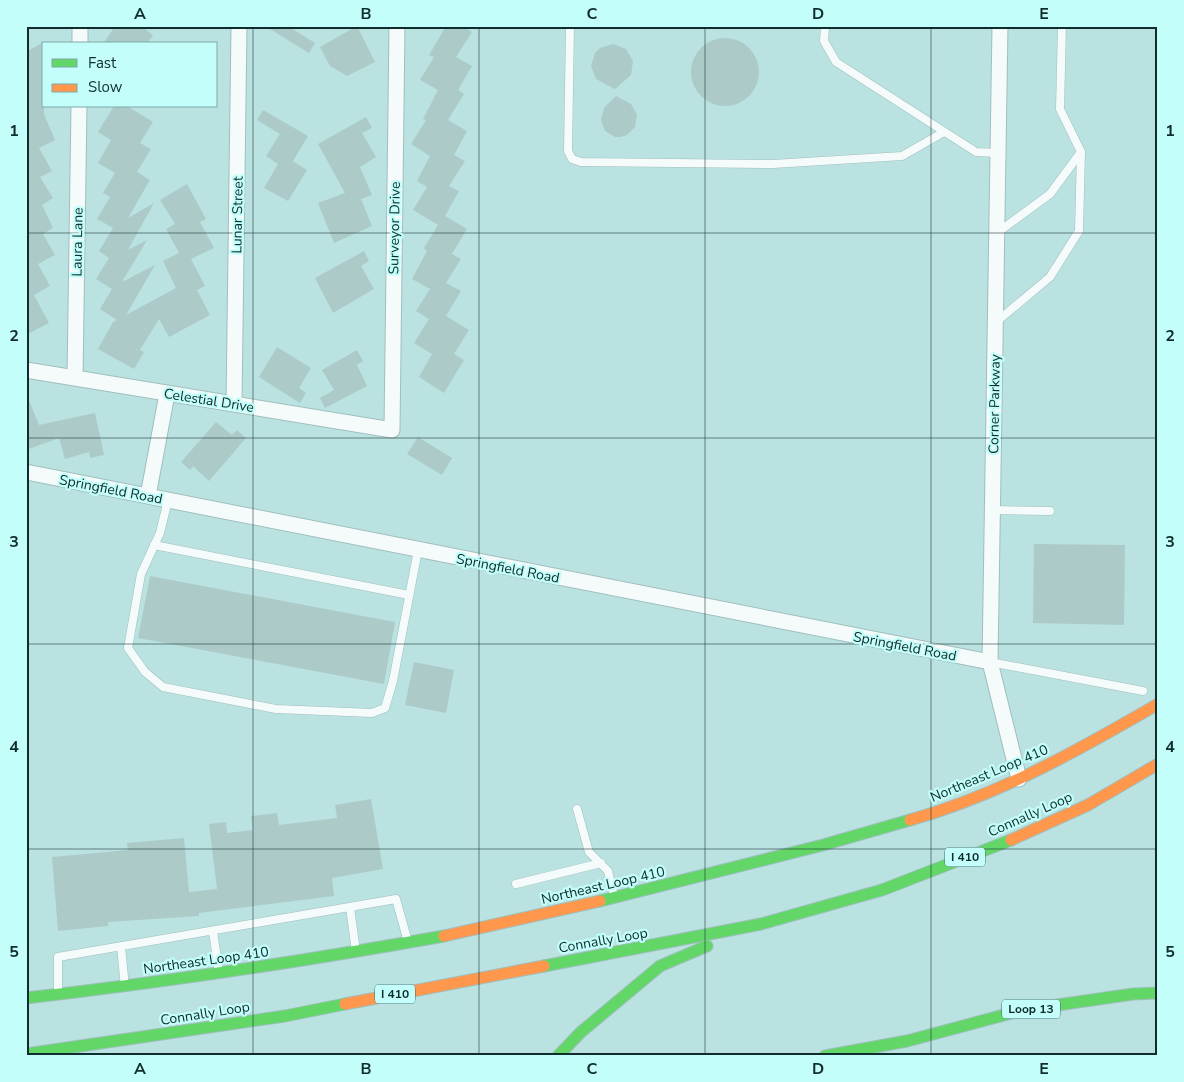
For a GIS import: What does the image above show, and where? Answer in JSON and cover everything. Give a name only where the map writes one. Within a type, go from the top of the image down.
[{"type":"main road","name":"Northeast Loop 410","points":[[26,998],[219,974],[469,932],[615,898],[814,848],[939,812],[1019,779],[1080,750],[1158,704]]},
{"type":"main road","name":"Connally Loop","points":[[26,1054],[285,1016],[761,924],[882,890],[1028,833],[1088,805],[1158,764]]},
{"type":"main road","points":[[558,1056],[581,1032],[660,966],[761,924]]},
{"type":"main road","name":"Loop 13","points":[[826,1056],[907,1041],[1023,1010],[1133,994],[1158,993]]},
{"type":"main road","points":[[869,1056],[907,1041]]},
{"type":"street","points":[[80,26],[80,42]]},
{"type":"street","name":"Lunar Street","points":[[234,404],[239,26]]},
{"type":"street","name":"Surveyor Drive","points":[[392,430],[397,26]]},
{"type":"street","name":"Corner Parkway","points":[[1000,26],[990,662],[1019,779]]},
{"type":"street","name":"Laura Lane","points":[[75,378],[79,108]]},
{"type":"street","name":"Celestial Drive","points":[[26,370],[392,430]]},
{"type":"street","points":[[148,496],[167,394]]},
{"type":"street","name":"Springfield Road","points":[[26,472],[990,662]]},
{"type":"lane","points":[[570,26],[568,151],[572,159],[581,162],[773,164],[902,156],[944,132]]},
{"type":"lane","points":[[825,26],[824,41],[836,62],[976,152],[998,153]]},
{"type":"lane","points":[[995,323],[1050,277],[1079,231],[1081,152],[1060,109],[1062,26]]},
{"type":"lane","points":[[997,233],[1050,194],[1081,152]]},
{"type":"lane","points":[[168,500],[160,533],[141,574],[128,648],[145,672],[163,687],[276,708],[372,713],[385,708],[393,681],[418,550]]},
{"type":"lane","points":[[992,510],[1050,511]]},
{"type":"lane","points":[[154,545],[409,595]]},
{"type":"lane","points":[[990,662],[1143,691]]},
{"type":"lane","points":[[577,809],[589,852],[608,870],[615,898]]},
{"type":"lane","points":[[516,884],[601,863]]},
{"type":"lane","points":[[58,995],[58,958],[396,899],[408,942]]},
{"type":"lane","points":[[350,907],[356,952]]},
{"type":"lane","points":[[213,930],[219,974]]},
{"type":"lane","points":[[121,947],[125,987]]},
{"type":"building","points":[[115,26],[141,26],[153,35],[148,42],[104,42]]},
{"type":"building","points":[[265,26],[288,26],[315,43],[309,53]]},
{"type":"building","points":[[357,26],[375,62],[347,76],[330,66],[320,47]]},
{"type":"building","points":[[446,26],[462,26],[472,32],[456,57],[472,66],[458,90],[464,94],[448,120],[467,131],[454,155],[465,161],[449,186],[459,191],[445,216],[467,229],[452,254],[461,259],[446,283],[461,291],[446,316],[469,330],[454,354],[464,360],[444,393],[419,377],[432,354],[414,343],[429,319],[416,311],[430,289],[412,279],[427,251],[424,248],[438,225],[413,210],[427,187],[417,181],[430,156],[411,144],[426,120],[423,119],[438,90],[420,80],[434,57],[429,55]]},
{"type":"building","points":[[718,38],[732,38],[744,43],[754,53],[759,65],[759,79],[754,91],[744,101],[732,106],[718,106],[706,101],[696,91],[691,79],[691,65],[696,53],[706,43]]},
{"type":"building","points":[[42,43],[42,108],[44,108],[44,114],[55,140],[39,148],[52,171],[40,177],[53,198],[42,205],[53,228],[43,234],[55,255],[38,264],[50,286],[34,295],[49,323],[26,335],[26,52]]},
{"type":"building","points":[[613,44],[626,49],[633,61],[631,75],[615,89],[596,79],[591,66],[595,53],[600,48]]},
{"type":"building","points":[[616,96],[631,104],[637,115],[635,127],[627,135],[621,137],[615,137],[605,131],[601,120],[604,108]]},
{"type":"building","points":[[113,108],[130,108],[153,122],[140,143],[151,149],[137,172],[150,180],[128,218],[154,203],[128,250],[147,240],[122,282],[155,265],[126,315],[176,288],[163,261],[179,253],[166,229],[175,224],[160,200],[187,184],[206,219],[200,222],[214,248],[191,259],[205,286],[197,290],[210,315],[169,337],[159,319],[140,350],[144,352],[134,369],[98,349],[113,322],[117,320],[100,309],[112,289],[96,279],[109,258],[99,251],[113,228],[97,219],[110,197],[103,193],[115,173],[98,163],[111,140],[98,132]]},
{"type":"building","points":[[263,110],[308,136],[293,161],[307,170],[288,201],[264,188],[278,164],[266,156],[280,134],[257,120]]},
{"type":"building","points":[[366,117],[372,128],[362,133],[376,157],[360,167],[372,195],[361,199],[372,226],[334,243],[318,203],[345,193],[318,144]]},
{"type":"building","points":[[364,251],[369,261],[361,266],[374,289],[333,313],[315,278]]},
{"type":"building","points":[[277,347],[311,368],[299,388],[306,393],[300,403],[259,377]]},
{"type":"building","points":[[357,350],[363,361],[357,365],[367,386],[325,408],[320,398],[334,390],[322,370]]},
{"type":"building","points":[[26,393],[39,425],[95,413],[104,455],[90,458],[89,452],[65,459],[59,438],[26,450]]},
{"type":"building","points":[[216,422],[232,435],[237,430],[246,438],[209,481],[193,466],[190,470],[181,462]]},
{"type":"building","points":[[418,437],[452,458],[442,475],[407,454]]},
{"type":"building","points":[[1034,544],[1125,545],[1124,625],[1033,623]]},
{"type":"building","points":[[150,576],[395,622],[384,684],[138,638]]},
{"type":"building","points":[[414,662],[454,670],[446,713],[405,705]]},
{"type":"building","points":[[371,799],[383,869],[332,878],[334,896],[199,913],[199,916],[108,922],[108,926],[58,931],[52,857],[128,850],[127,843],[184,838],[189,892],[217,889],[209,824],[226,822],[227,833],[253,830],[251,816],[277,813],[279,825],[337,818],[335,805]]},
{"type":"traffic: fast","points":[[600,901],[823,845],[910,820]]},
{"type":"traffic: fast","points":[[544,966],[761,924],[882,890],[1011,840]]},
{"type":"traffic: fast","points":[[26,998],[235,970],[444,936]]},
{"type":"traffic: fast","points":[[558,1056],[581,1032],[660,966],[707,946]]},
{"type":"traffic: fast","points":[[825,1056],[907,1041],[1023,1010],[1133,994],[1158,993]]},
{"type":"traffic: fast","points":[[26,1054],[285,1016],[345,1004]]},
{"type":"traffic: slow","points":[[910,820],[975,798],[1038,770],[1158,704]]},
{"type":"traffic: slow","points":[[1011,840],[1088,805],[1158,764]]},
{"type":"traffic: slow","points":[[444,936],[600,901]]},
{"type":"traffic: slow","points":[[345,1004],[544,966]]}]
